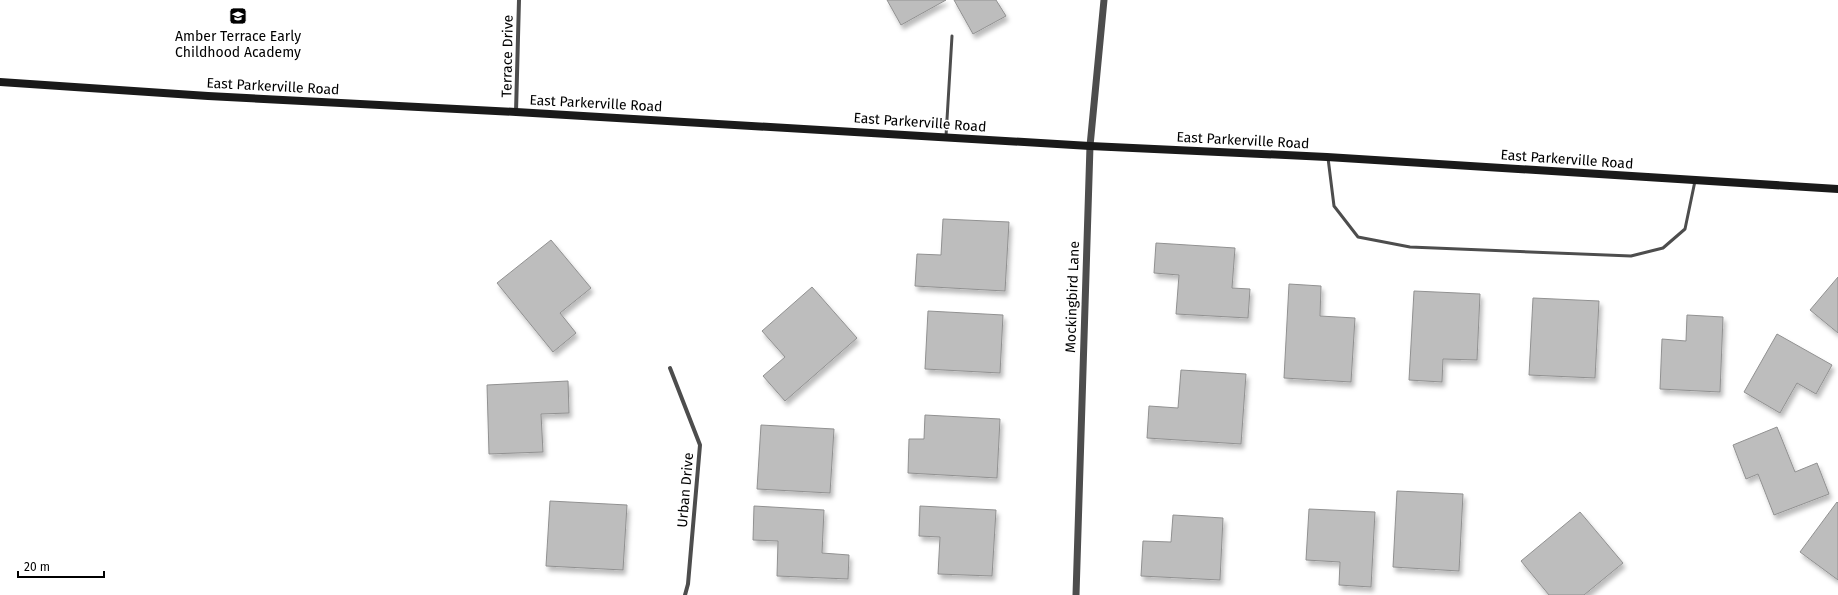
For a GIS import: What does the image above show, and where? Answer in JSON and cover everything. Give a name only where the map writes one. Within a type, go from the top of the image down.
[{"type":"main road","name":"East Parkerville Road","points":[[0,82],[208,96],[516,112],[1090,146],[1327,157],[1838,189]]},
{"type":"street","name":"Terrace Drive","points":[[516,112],[519,0]]},
{"type":"street","name":"Mockingbird Lane","points":[[1076,595],[1090,146],[1104,0]]},
{"type":"street","name":"Urban Drive","points":[[670,368],[700,445],[686,595]]},
{"type":"lane","points":[[946,137],[952,36]]},
{"type":"lane","points":[[1327,157],[1334,206],[1358,236],[1410,247],[1631,256],[1663,248],[1685,229],[1695,180]]},
{"type":"building","points":[[887,0],[946,0],[901,25]]},
{"type":"building","points":[[954,0],[996,0],[1006,16],[973,34]]},
{"type":"building","points":[[943,219],[1009,222],[1005,291],[915,286],[917,254],[941,255]]},
{"type":"building","points":[[551,240],[591,288],[560,313],[576,333],[553,352],[497,283]]},
{"type":"building","points":[[1156,243],[1235,248],[1232,288],[1250,289],[1248,318],[1176,314],[1179,275],[1154,273]]},
{"type":"building","points":[[1838,277],[1838,333],[1810,310]]},
{"type":"building","points":[[1289,284],[1321,286],[1320,316],[1355,318],[1351,382],[1284,378]]},
{"type":"building","points":[[812,287],[857,338],[785,401],[763,376],[785,357],[762,331]]},
{"type":"building","points":[[1414,291],[1480,294],[1477,360],[1443,359],[1442,382],[1409,380]]},
{"type":"building","points":[[1533,298],[1599,301],[1595,378],[1529,375]]},
{"type":"building","points":[[928,311],[1003,315],[1000,373],[925,369]]},
{"type":"building","points":[[1687,315],[1723,317],[1720,392],[1660,389],[1662,339],[1686,341]]},
{"type":"building","points":[[1777,334],[1832,365],[1816,394],[1797,383],[1780,413],[1744,392]]},
{"type":"building","points":[[1181,370],[1246,374],[1241,444],[1147,438],[1149,406],[1178,408]]},
{"type":"building","points":[[568,381],[569,413],[541,414],[543,452],[489,454],[487,385]]},
{"type":"building","points":[[925,415],[1000,419],[997,478],[908,473],[909,439],[924,439]]},
{"type":"building","points":[[761,425],[834,429],[830,493],[757,489]]},
{"type":"building","points":[[1777,427],[1795,472],[1817,463],[1829,494],[1774,515],[1758,474],[1746,479],[1733,445]]},
{"type":"building","points":[[1397,491],[1463,494],[1459,571],[1393,567]]},
{"type":"building","points":[[550,501],[627,505],[623,570],[546,566]]},
{"type":"building","points":[[1837,502],[1838,503],[1838,580],[1800,552]]},
{"type":"building","points":[[754,506],[824,510],[822,553],[849,555],[848,579],[777,576],[778,541],[753,540]]},
{"type":"building","points":[[920,506],[996,510],[992,576],[938,574],[940,537],[919,536]]},
{"type":"building","points":[[1309,509],[1375,512],[1371,587],[1339,585],[1340,562],[1306,560]]},
{"type":"building","points":[[1580,512],[1623,563],[1584,595],[1549,595],[1521,561]]},
{"type":"building","points":[[1173,515],[1223,518],[1220,580],[1141,576],[1143,541],[1171,542]]},
{"type":"place","name":"Amber Terrace Early Childhood Academy","points":[[238,16]]}]
